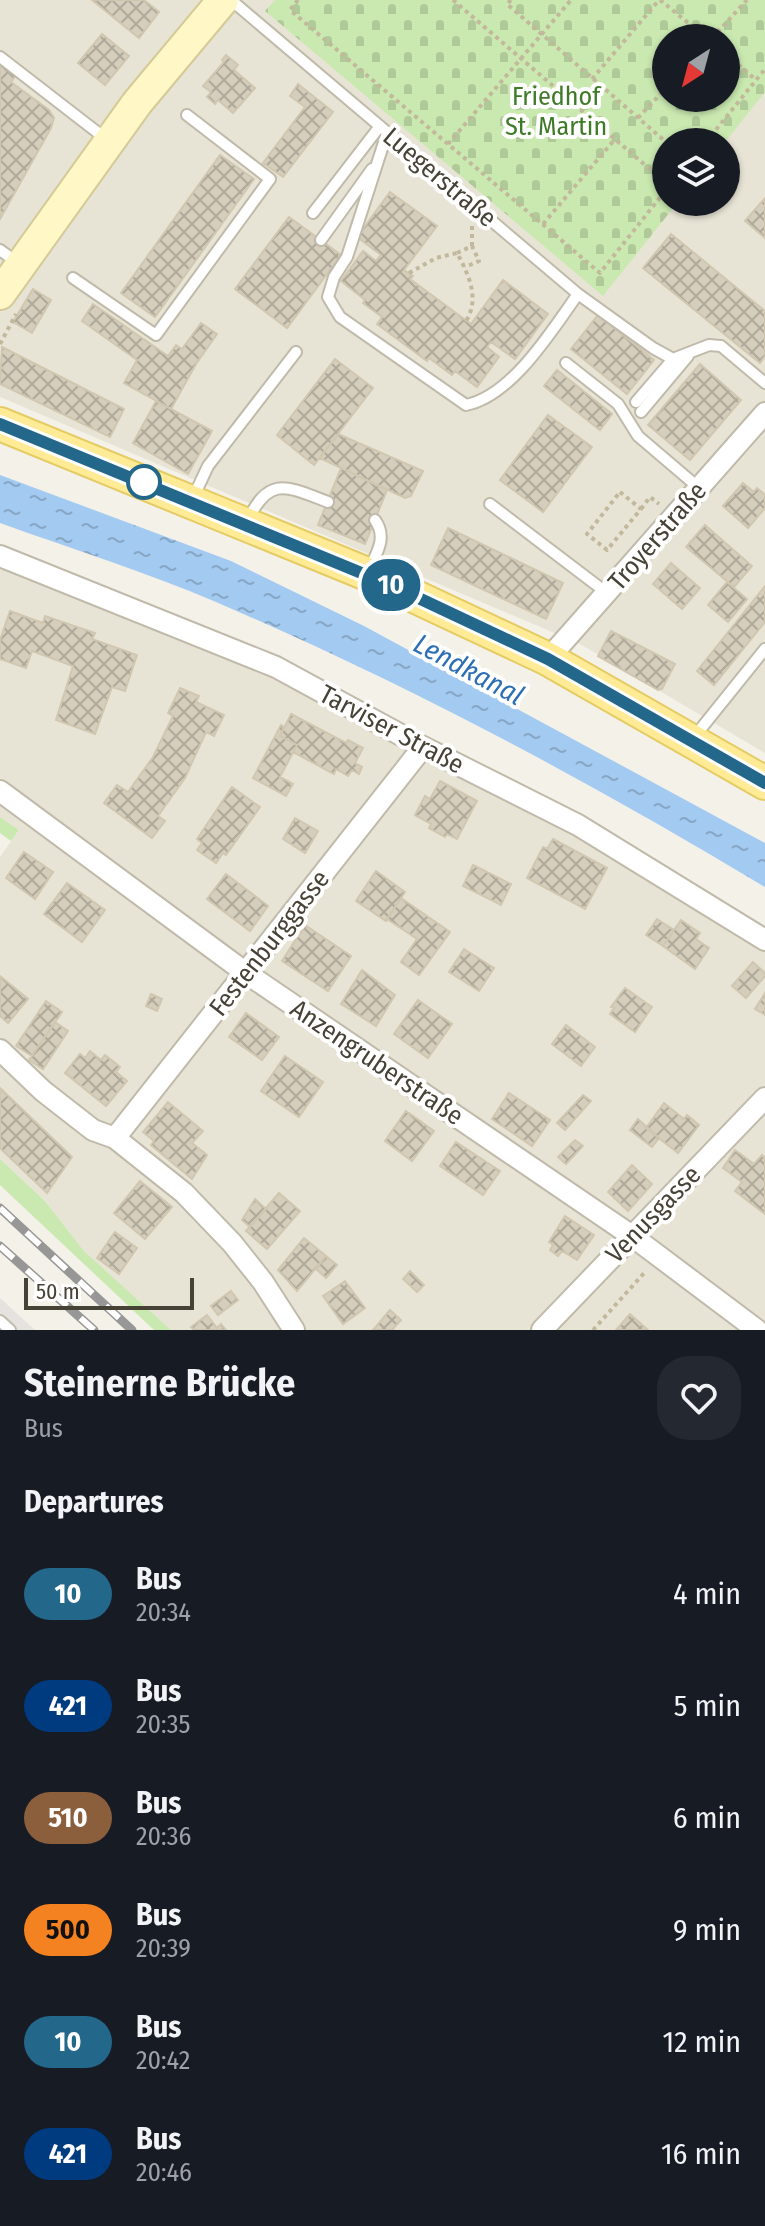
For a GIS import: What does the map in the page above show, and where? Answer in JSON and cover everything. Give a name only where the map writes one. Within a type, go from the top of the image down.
[{"type":"main road","points":[[0,424],[367,574],[548,659],[765,783]]},
{"type":"street","name":"Luegerstraße","points":[[0,294],[10,257],[109,141],[219,4]]},
{"type":"street","name":"Troyerstraße","points":[[548,659],[765,413]]},
{"type":"street","name":"Tarviser Straße","points":[[0,556],[276,667],[423,747],[578,825],[765,940]]},
{"type":"street","name":"Festenburggasse","points":[[115,1138],[423,747]]},
{"type":"street","name":"Anzengruberstraße","points":[[0,791],[246,973],[632,1236],[757,1330]]},
{"type":"street","points":[[0,1050],[43,1091],[93,1130],[115,1138],[155,1168],[209,1218],[263,1282],[294,1330]]},
{"type":"street","name":"Venusgasse","points":[[542,1330],[765,1098]]},
{"type":"lane","name":"Luegerstraße","points":[[219,4],[384,129],[578,294],[673,359]]},
{"type":"lane","points":[[0,57],[109,141]]},
{"type":"lane","points":[[73,278],[156,335],[270,179],[187,115]]},
{"type":"lane","points":[[384,129],[378,161],[347,257],[334,277],[328,297],[340,317],[466,405],[481,402],[523,369],[578,294]]},
{"type":"lane","points":[[313,213],[384,129]]},
{"type":"lane","points":[[321,240],[378,161]]},
{"type":"lane","points":[[691,353],[638,407],[673,359],[709,345],[721,346],[765,383]]},
{"type":"lane","points":[[192,502],[208,466],[296,352]]},
{"type":"lane","points":[[566,363],[618,404],[638,436],[699,488]]},
{"type":"lane","points":[[246,524],[257,501],[272,488],[290,487],[328,502]]},
{"type":"lane","points":[[490,504],[607,593]]},
{"type":"lane","points":[[367,574],[382,541],[375,520]]},
{"type":"lane","points":[[691,741],[765,649]]},
{"type":"lane","points":[[0,1321],[10,1330]]},
{"type":"path","points":[[298,0],[290,10],[600,273],[652,208]]},
{"type":"path","points":[[453,0],[652,171]]},
{"type":"path","points":[[511,0],[507,4],[652,130]]},
{"type":"path","points":[[448,144],[571,0]]},
{"type":"path","points":[[592,79],[659,0],[691,24]]},
{"type":"path","points":[[723,24],[747,0]]},
{"type":"path","points":[[740,66],[756,80]]},
{"type":"path","points":[[717,128],[765,69]]},
{"type":"path","points":[[638,118],[652,103]]},
{"type":"path","points":[[543,224],[615,139]]},
{"type":"path","points":[[409,273],[436,258],[472,246],[479,261],[465,267]]},
{"type":"path","points":[[457,253],[465,267],[474,300],[472,312],[466,321]]},
{"type":"path","points":[[620,492],[641,509],[607,550],[587,534],[620,492]]},
{"type":"path","points":[[593,1330],[660,1256]]},
{"type":"shaded area","points":[[0,0],[765,0],[765,753],[580,644],[0,397]]},
{"type":"shaded area","points":[[0,554],[276,667],[765,940],[765,1330],[171,1330],[84,1251],[45,1201],[0,1159],[0,857],[19,830],[0,817]]},
{"type":"shaded area","points":[[0,1298],[24,1320],[35,1330],[0,1330]]},
{"type":"green space","name":"Friedhof St. Martin","points":[[275,0],[765,0],[765,92],[736,128],[652,128],[652,216],[667,216],[603,296],[265,11]]},
{"type":"green space","points":[[0,817],[19,830],[11,841],[0,833]]},
{"type":"green space","points":[[0,1159],[45,1201],[84,1251],[171,1330],[154,1330],[0,1185]]},
{"type":"water","points":[[0,475],[231,561],[364,626],[765,843],[765,887],[564,772],[357,666],[190,591],[0,523]]},
{"type":"building","points":[[92,0],[144,0],[159,12],[139,38]]},
{"type":"building","points":[[102,34],[129,56],[105,85],[78,63]]},
{"type":"building","points":[[226,55],[238,65],[234,70],[255,88],[233,113],[218,100],[215,104],[207,97],[211,92],[203,86],[224,62],[222,60]]},
{"type":"building","points":[[0,60],[17,74],[11,82],[49,110],[54,118],[0,219]]},
{"type":"building","points":[[298,84],[333,112],[283,177],[263,163],[305,107],[290,96]]},
{"type":"building","points":[[220,155],[254,179],[155,317],[121,293]]},
{"type":"building","points":[[390,192],[437,226],[404,270],[413,276],[410,279],[471,324],[503,280],[548,314],[515,359],[491,342],[487,347],[499,357],[477,387],[455,371],[452,375],[429,358],[427,361],[377,324],[382,317],[341,281],[363,251],[376,261],[381,255],[357,237]]},
{"type":"building","points":[[765,198],[765,238],[745,221]]},
{"type":"building","points":[[289,217],[341,255],[287,328],[235,289]]},
{"type":"building","points":[[671,234],[765,311],[765,356],[760,363],[643,268]]},
{"type":"building","points":[[33,289],[51,300],[32,333],[13,322]]},
{"type":"building","points":[[93,304],[168,356],[176,345],[182,349],[201,323],[217,334],[171,409],[124,383],[137,360],[82,321]]},
{"type":"building","points":[[598,315],[654,360],[627,394],[571,349]]},
{"type":"building","points":[[2,347],[124,409],[110,437],[0,384]]},
{"type":"building","points":[[335,359],[373,388],[314,465],[277,435]]},
{"type":"building","points":[[700,364],[741,400],[690,460],[648,425]]},
{"type":"building","points":[[557,370],[612,414],[600,430],[544,386]]},
{"type":"building","points":[[156,401],[212,431],[188,474],[133,443]]},
{"type":"building","points":[[548,415],[592,447],[543,512],[500,480]]},
{"type":"building","points":[[338,434],[423,471],[411,496],[405,498],[320,458]]},
{"type":"building","points":[[341,468],[387,490],[365,544],[318,525]]},
{"type":"building","points":[[743,483],[754,492],[757,488],[765,495],[765,508],[748,528],[723,506]]},
{"type":"building","points":[[705,525],[752,566],[734,587],[686,547]]},
{"type":"building","points":[[448,528],[563,583],[546,619],[431,565]]},
{"type":"building","points":[[671,563],[700,588],[682,609],[653,584]]},
{"type":"building","points":[[727,582],[747,599],[728,622],[708,605]]},
{"type":"building","points":[[765,586],[765,622],[714,685],[697,671]]},
{"type":"building","points":[[10,611],[43,623],[45,616],[95,633],[92,639],[137,655],[125,691],[112,687],[95,734],[56,720],[73,666],[32,651],[26,668],[0,659],[0,640]]},
{"type":"building","points":[[611,631],[675,664],[662,689],[658,690],[598,656]]},
{"type":"building","points":[[180,688],[199,696],[196,702],[224,715],[214,736],[206,732],[185,778],[158,816],[165,821],[152,838],[104,803],[117,785],[128,792],[153,757],[173,716],[168,713]]},
{"type":"building","points":[[291,714],[346,743],[348,740],[363,748],[355,763],[362,767],[359,774],[352,770],[348,776],[336,769],[334,774],[293,752],[297,745],[280,736]]},
{"type":"building","points":[[281,725],[284,727],[280,736],[297,745],[280,777],[293,784],[286,796],[253,778]]},
{"type":"building","points":[[440,781],[477,801],[457,839],[447,834],[445,837],[429,828],[431,824],[415,815],[425,796],[430,799]]},
{"type":"building","points":[[232,787],[260,807],[226,855],[223,853],[216,863],[197,850],[202,843],[197,839]]},
{"type":"building","points":[[295,818],[318,831],[305,853],[283,839]]},
{"type":"building","points":[[553,839],[607,868],[585,909],[527,878],[543,847],[547,849]]},
{"type":"building","points":[[24,852],[53,872],[35,899],[6,878]]},
{"type":"building","points":[[473,865],[511,884],[501,905],[463,886]]},
{"type":"building","points":[[376,871],[405,892],[386,921],[356,901]]},
{"type":"building","points":[[226,874],[268,906],[250,931],[207,899]]},
{"type":"building","points":[[67,883],[105,910],[82,942],[44,914]]},
{"type":"building","points":[[401,898],[450,932],[419,975],[401,962],[417,939],[387,919]]},
{"type":"building","points":[[657,919],[674,930],[663,946],[646,935]]},
{"type":"building","points":[[681,920],[700,933],[696,939],[709,948],[695,969],[663,946]]},
{"type":"building","points":[[305,925],[351,956],[328,991],[282,961]]},
{"type":"building","points":[[464,949],[494,968],[479,991],[449,972]]},
{"type":"building","points":[[753,962],[765,976],[746,998],[732,986]]},
{"type":"building","points":[[362,970],[395,995],[376,1026],[341,1004]]},
{"type":"building","points":[[0,976],[28,999],[8,1023],[0,1016]]},
{"type":"building","points":[[625,988],[652,1007],[635,1032],[610,1014],[614,1008],[611,1007]]},
{"type":"building","points":[[765,993],[765,1015],[755,1009]]},
{"type":"building","points":[[151,994],[162,999],[157,1011],[146,1006]]},
{"type":"building","points":[[418,1000],[452,1024],[428,1058],[394,1034]]},
{"type":"building","points":[[46,1001],[62,1012],[32,1056],[16,1046]]},
{"type":"building","points":[[246,1013],[279,1037],[262,1060],[229,1037]]},
{"type":"building","points":[[55,1022],[68,1031],[43,1069],[29,1060]]},
{"type":"building","points":[[566,1025],[595,1047],[581,1066],[552,1044]]},
{"type":"building","points":[[90,1051],[101,1060],[105,1055],[120,1067],[116,1072],[127,1081],[106,1106],[65,1073],[80,1054],[85,1058]]},
{"type":"building","points":[[285,1056],[323,1082],[299,1117],[261,1091]]},
{"type":"building","points":[[0,1088],[72,1157],[47,1193],[0,1148]]},
{"type":"building","points":[[509,1093],[550,1120],[532,1146],[492,1119]]},
{"type":"building","points":[[583,1095],[591,1101],[565,1130],[557,1123]]},
{"type":"building","points":[[168,1102],[203,1131],[192,1143],[207,1155],[192,1179],[151,1145],[154,1141],[143,1132]]},
{"type":"building","points":[[664,1103],[684,1119],[687,1115],[699,1125],[678,1153],[646,1128]]},
{"type":"building","points":[[406,1111],[434,1131],[412,1161],[385,1141]]},
{"type":"building","points":[[638,1119],[659,1138],[652,1147],[630,1130]]},
{"type":"building","points":[[575,1140],[583,1146],[566,1164],[558,1157]]},
{"type":"building","points":[[456,1142],[500,1171],[483,1195],[440,1166]]},
{"type":"building","points":[[735,1150],[754,1164],[762,1155],[765,1158],[765,1214],[735,1191],[742,1182],[723,1168]]},
{"type":"building","points":[[632,1165],[652,1184],[628,1211],[608,1192]]},
{"type":"building","points":[[140,1181],[172,1207],[145,1239],[114,1213]]},
{"type":"building","points":[[279,1193],[300,1211],[267,1249],[246,1231]]},
{"type":"building","points":[[255,1199],[266,1209],[250,1227],[242,1220]]},
{"type":"building","points":[[565,1216],[594,1235],[577,1260],[562,1251],[558,1256],[550,1250],[553,1245],[549,1242]]},
{"type":"building","points":[[115,1232],[137,1248],[119,1274],[97,1258]]},
{"type":"building","points":[[304,1238],[326,1256],[297,1291],[278,1270]]},
{"type":"building","points":[[326,1256],[337,1265],[326,1278],[316,1269]]},
{"type":"building","points":[[410,1271],[424,1285],[417,1292],[403,1279]]},
{"type":"building","points":[[345,1281],[365,1308],[343,1324],[323,1296]]},
{"type":"building","points":[[231,1291],[238,1300],[218,1315],[211,1306]]},
{"type":"building","points":[[390,1310],[401,1320],[392,1330],[373,1330]]},
{"type":"building","points":[[630,1314],[648,1330],[616,1330]]},
{"type":"building","points":[[207,1315],[217,1328],[221,1324],[226,1330],[194,1330],[191,1327]]},
{"type":"railway","points":[[0,1208],[132,1330]]},
{"type":"railway","points":[[0,1246],[94,1330]]},
{"type":"bus line","name":"10","points":[[0,424],[393,586],[548,659],[765,783]]},
{"type":"water label","name":"Lendkanal","points":[[469,669]]}]
